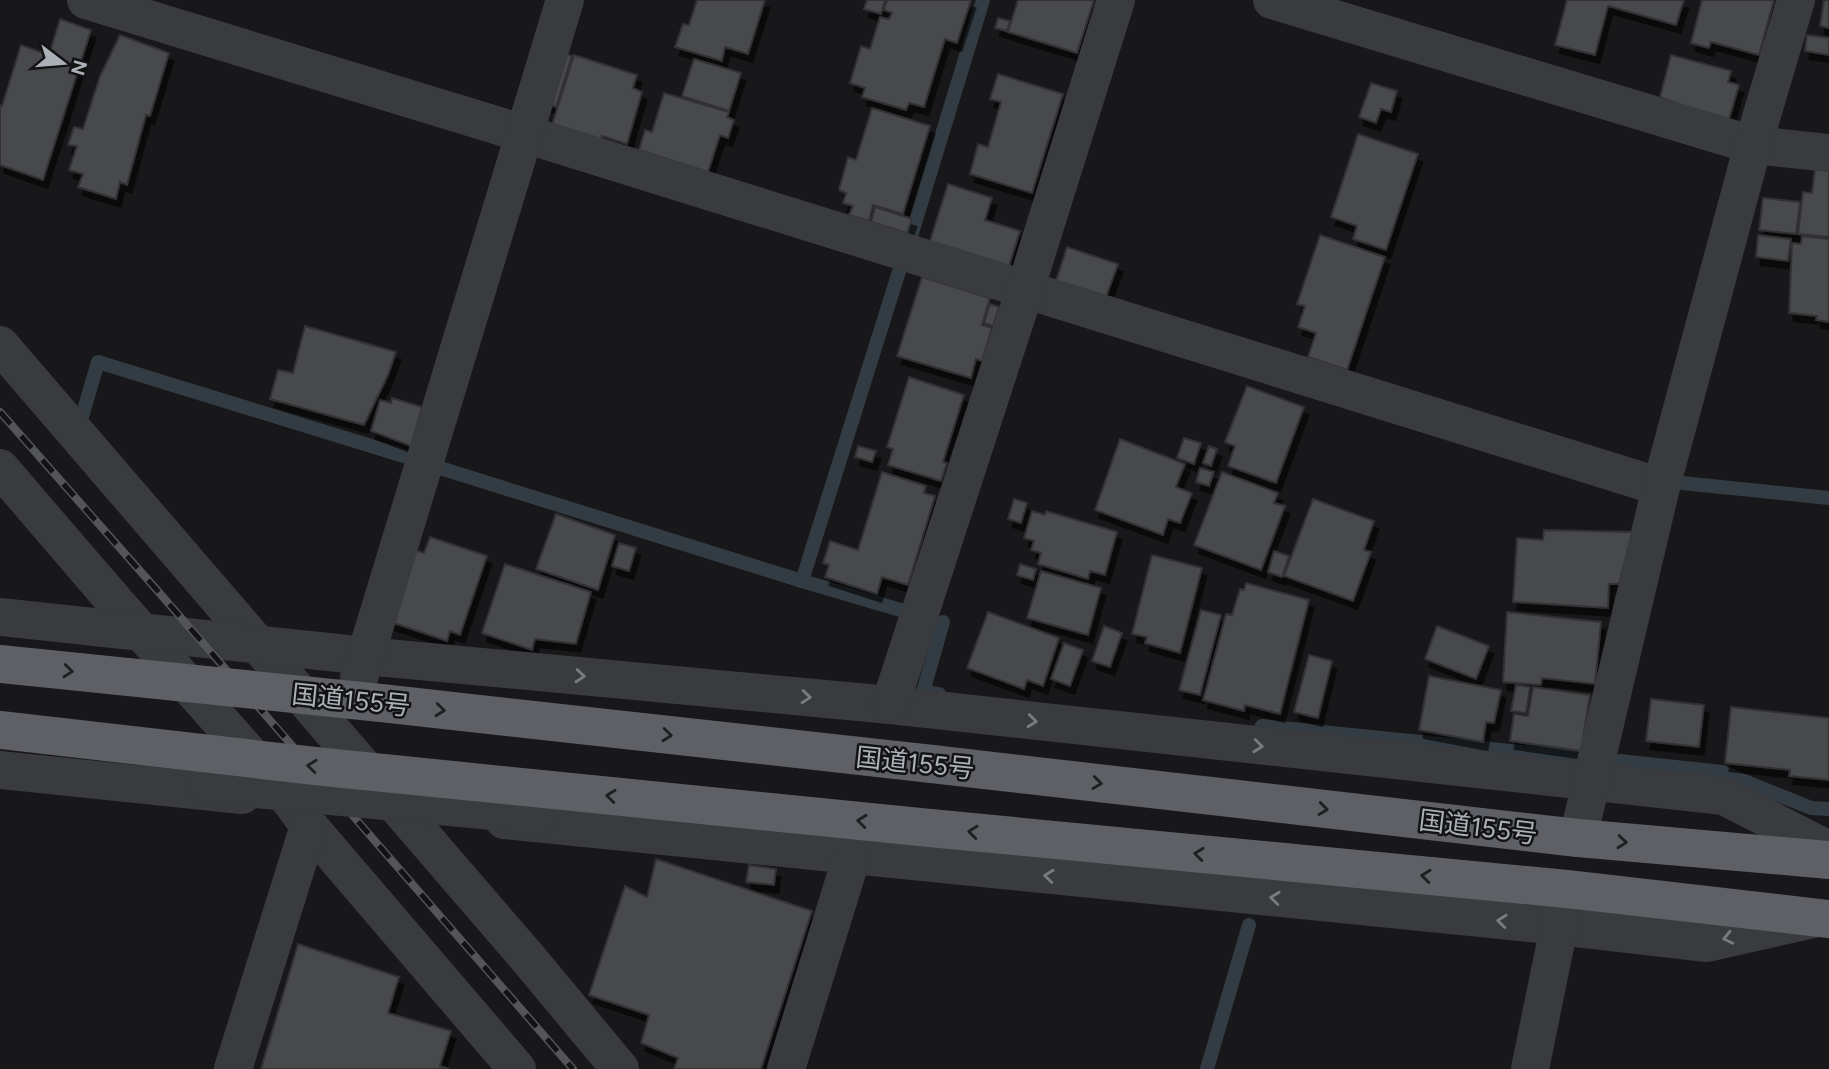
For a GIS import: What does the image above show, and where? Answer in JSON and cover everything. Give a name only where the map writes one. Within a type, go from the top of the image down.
[{"type":"highway","name":"国道155号","points":[[0,664],[932,764],[1578,838],[1829,860]]},
{"type":"highway","name":"国道155号","points":[[0,730],[310,765],[1824,918]]},
{"type":"street","points":[[86,0],[1661,486]]},
{"type":"street","points":[[340,741],[565,0]]},
{"type":"street","points":[[890,705],[1116,0]]},
{"type":"street","points":[[1272,0],[1753,145],[1829,153]]},
{"type":"street","points":[[1578,838],[1661,486],[1753,145],[1796,0]]},
{"type":"street","points":[[0,345],[620,1069]]},
{"type":"street","points":[[0,468],[300,813],[517,1069]]},
{"type":"street","points":[[0,617],[366,656],[890,705],[1724,796],[1829,850]]},
{"type":"street","points":[[0,769],[300,813],[399,809],[1707,943],[1824,918]]},
{"type":"street","points":[[206,785],[540,816]]},
{"type":"street","points":[[233,1069],[300,813]]},
{"type":"street","points":[[786,1069],[852,856]]},
{"type":"street","points":[[1530,1069],[1567,890]]},
{"type":"building","points":[[697,0],[765,0],[748,54],[725,47],[722,61],[675,47],[683,24],[689,25]]},
{"type":"building","points":[[867,0],[885,0],[881,14],[864,9]]},
{"type":"building","points":[[887,0],[971,0],[957,43],[945,39],[924,107],[909,103],[906,110],[862,97],[865,88],[850,83],[861,46],[870,49],[880,17],[889,19],[892,13],[884,10]]},
{"type":"building","points":[[1018,0],[1094,0],[1077,53],[1008,32]]},
{"type":"building","points":[[1567,0],[1684,0],[1676,25],[1608,6],[1595,55],[1555,45]]},
{"type":"building","points":[[1702,0],[1774,0],[1759,55],[1711,42],[1709,48],[1691,43]]},
{"type":"building","points":[[1824,0],[1829,0],[1829,28],[1820,26]]},
{"type":"building","points":[[998,18],[1010,21],[1007,31],[995,28]]},
{"type":"building","points":[[60,19],[91,30],[43,180],[0,165],[0,105],[2,106],[21,45],[49,55]]},
{"type":"building","points":[[120,35],[169,53],[150,116],[146,115],[127,185],[120,182],[116,199],[78,187],[83,174],[69,170],[77,146],[68,145],[74,127],[83,129],[100,76]]},
{"type":"building","points":[[1807,35],[1829,38],[1829,55],[1805,51]]},
{"type":"building","points":[[564,53],[572,56],[556,107],[548,104]]},
{"type":"building","points":[[574,55],[637,75],[633,88],[642,92],[627,144],[602,136],[600,141],[552,125]]},
{"type":"building","points":[[1671,55],[1731,71],[1728,82],[1739,85],[1728,123],[1660,97]]},
{"type":"building","points":[[694,59],[741,73],[729,111],[682,96]]},
{"type":"building","points":[[998,74],[1063,94],[1032,193],[970,174],[978,144],[988,147],[1001,102],[990,99]]},
{"type":"building","points":[[1371,83],[1397,91],[1391,112],[1381,109],[1376,123],[1359,117]]},
{"type":"building","points":[[664,93],[729,112],[727,117],[734,120],[728,138],[720,135],[708,172],[639,150],[645,130],[652,132]]},
{"type":"building","points":[[872,108],[930,126],[903,214],[873,205],[869,221],[849,215],[853,206],[843,203],[846,193],[839,190],[848,157],[856,160]]},
{"type":"building","points":[[1358,134],[1418,154],[1386,250],[1353,239],[1357,226],[1331,217]]},
{"type":"building","points":[[1815,169],[1829,170],[1829,237],[1798,234],[1803,192],[1812,193]]},
{"type":"building","points":[[948,184],[992,198],[985,220],[1020,231],[1009,266],[930,241]]},
{"type":"building","points":[[1763,198],[1800,202],[1796,234],[1759,230]]},
{"type":"building","points":[[875,207],[912,219],[907,233],[871,222]]},
{"type":"building","points":[[1320,235],[1385,257],[1347,370],[1308,357],[1316,333],[1298,327],[1305,306],[1297,304]]},
{"type":"building","points":[[1758,235],[1791,239],[1788,261],[1756,257]]},
{"type":"building","points":[[1802,236],[1829,239],[1829,322],[1816,320],[1817,316],[1789,313],[1792,243],[1801,244]]},
{"type":"building","points":[[1067,247],[1118,264],[1106,297],[1056,281]]},
{"type":"building","points":[[922,277],[990,298],[982,325],[992,328],[982,361],[976,359],[971,378],[897,356]]},
{"type":"building","points":[[990,304],[999,307],[993,326],[984,323]]},
{"type":"building","points":[[305,326],[396,352],[364,425],[270,399],[278,370],[293,373]]},
{"type":"building","points":[[909,377],[964,395],[943,462],[947,463],[941,481],[888,465],[893,449],[887,447]]},
{"type":"building","points":[[1247,386],[1304,407],[1276,483],[1228,466],[1235,446],[1225,442]]},
{"type":"building","points":[[392,398],[422,407],[411,446],[371,431],[380,400],[391,403]]},
{"type":"building","points":[[1184,438],[1201,443],[1194,464],[1177,458]]},
{"type":"building","points":[[1120,439],[1185,464],[1176,487],[1192,493],[1180,523],[1168,519],[1163,535],[1095,510]]},
{"type":"building","points":[[858,446],[876,451],[872,462],[855,457]]},
{"type":"building","points":[[1209,446],[1217,449],[1211,466],[1203,463]]},
{"type":"building","points":[[1200,468],[1214,472],[1209,486],[1196,482]]},
{"type":"building","points":[[882,472],[926,486],[924,493],[935,496],[908,585],[882,577],[877,594],[825,577],[829,565],[823,563],[830,541],[858,550]]},
{"type":"building","points":[[1222,472],[1278,493],[1274,503],[1285,506],[1261,570],[1194,545]]},
{"type":"building","points":[[1014,499],[1027,503],[1021,523],[1008,519]]},
{"type":"building","points":[[1313,499],[1374,521],[1364,550],[1371,552],[1353,601],[1284,576]]},
{"type":"building","points":[[1032,511],[1045,515],[1046,511],[1117,532],[1105,575],[1090,571],[1088,579],[1038,564],[1041,553],[1031,550],[1034,541],[1024,538]]},
{"type":"building","points":[[556,514],[615,535],[598,590],[536,569]]},
{"type":"building","points":[[1544,530],[1633,532],[1619,584],[1609,584],[1608,608],[1513,602],[1517,538],[1543,540]]},
{"type":"building","points":[[430,537],[487,556],[460,635],[450,631],[447,641],[385,620],[409,548],[424,553]]},
{"type":"building","points":[[619,543],[636,548],[629,571],[612,566]]},
{"type":"building","points":[[1274,551],[1289,556],[1282,577],[1268,572]]},
{"type":"building","points":[[1152,555],[1202,568],[1180,653],[1145,643],[1147,637],[1132,634]]},
{"type":"building","points":[[505,564],[591,592],[576,644],[535,639],[532,650],[482,633]]},
{"type":"building","points":[[1020,564],[1036,569],[1033,580],[1017,575]]},
{"type":"building","points":[[1041,571],[1101,588],[1088,635],[1027,618]]},
{"type":"building","points":[[1246,583],[1309,600],[1280,714],[1245,705],[1244,711],[1203,700],[1226,614],[1232,615],[1240,589],[1244,590]]},
{"type":"building","points":[[1201,610],[1221,615],[1200,695],[1179,690]]},
{"type":"building","points":[[988,612],[1059,638],[1043,686],[1027,680],[1024,689],[967,668]]},
{"type":"building","points":[[1507,612],[1601,622],[1595,684],[1542,678],[1541,685],[1503,682]]},
{"type":"building","points":[[1104,626],[1122,633],[1110,667],[1092,661]]},
{"type":"building","points":[[1437,626],[1489,646],[1476,679],[1425,659]]},
{"type":"building","points":[[1064,643],[1083,650],[1070,686],[1051,679]]},
{"type":"building","points":[[1309,655],[1332,661],[1318,718],[1294,712]]},
{"type":"building","points":[[1429,676],[1501,690],[1494,723],[1486,722],[1483,742],[1419,730]]},
{"type":"building","points":[[1516,685],[1530,687],[1526,713],[1511,711]]},
{"type":"building","points":[[1533,687],[1590,695],[1581,751],[1510,741],[1514,714],[1528,716]]},
{"type":"building","points":[[1651,699],[1704,705],[1699,747],[1646,741]]},
{"type":"building","points":[[1731,707],[1829,718],[1829,780],[1789,776],[1790,770],[1725,763]]},
{"type":"building","points":[[656,859],[812,911],[761,1069],[674,1069],[678,1058],[641,1043],[649,1015],[589,995],[625,886],[647,897]]},
{"type":"building","points":[[749,865],[776,869],[774,885],[746,882]]},
{"type":"building","points":[[298,944],[399,977],[388,1013],[451,1031],[440,1066],[449,1069],[261,1069]]},
{"type":"waterway","points":[[911,236],[983,0]]},
{"type":"waterway","points":[[802,581],[901,265]]},
{"type":"waterway","points":[[81,420],[98,362],[407,457]]},
{"type":"waterway","points":[[440,468],[904,611]]},
{"type":"waterway","points":[[1682,483],[1829,498]]},
{"type":"waterway","points":[[939,694],[923,692],[943,622]]},
{"type":"waterway","points":[[1262,726],[1581,758]]},
{"type":"waterway","points":[[1620,761],[1722,772],[1811,808],[1829,809]]},
{"type":"waterway","points":[[1207,1069],[1249,925]]},
{"type":"railway","points":[[0,412],[573,1069]]}]
